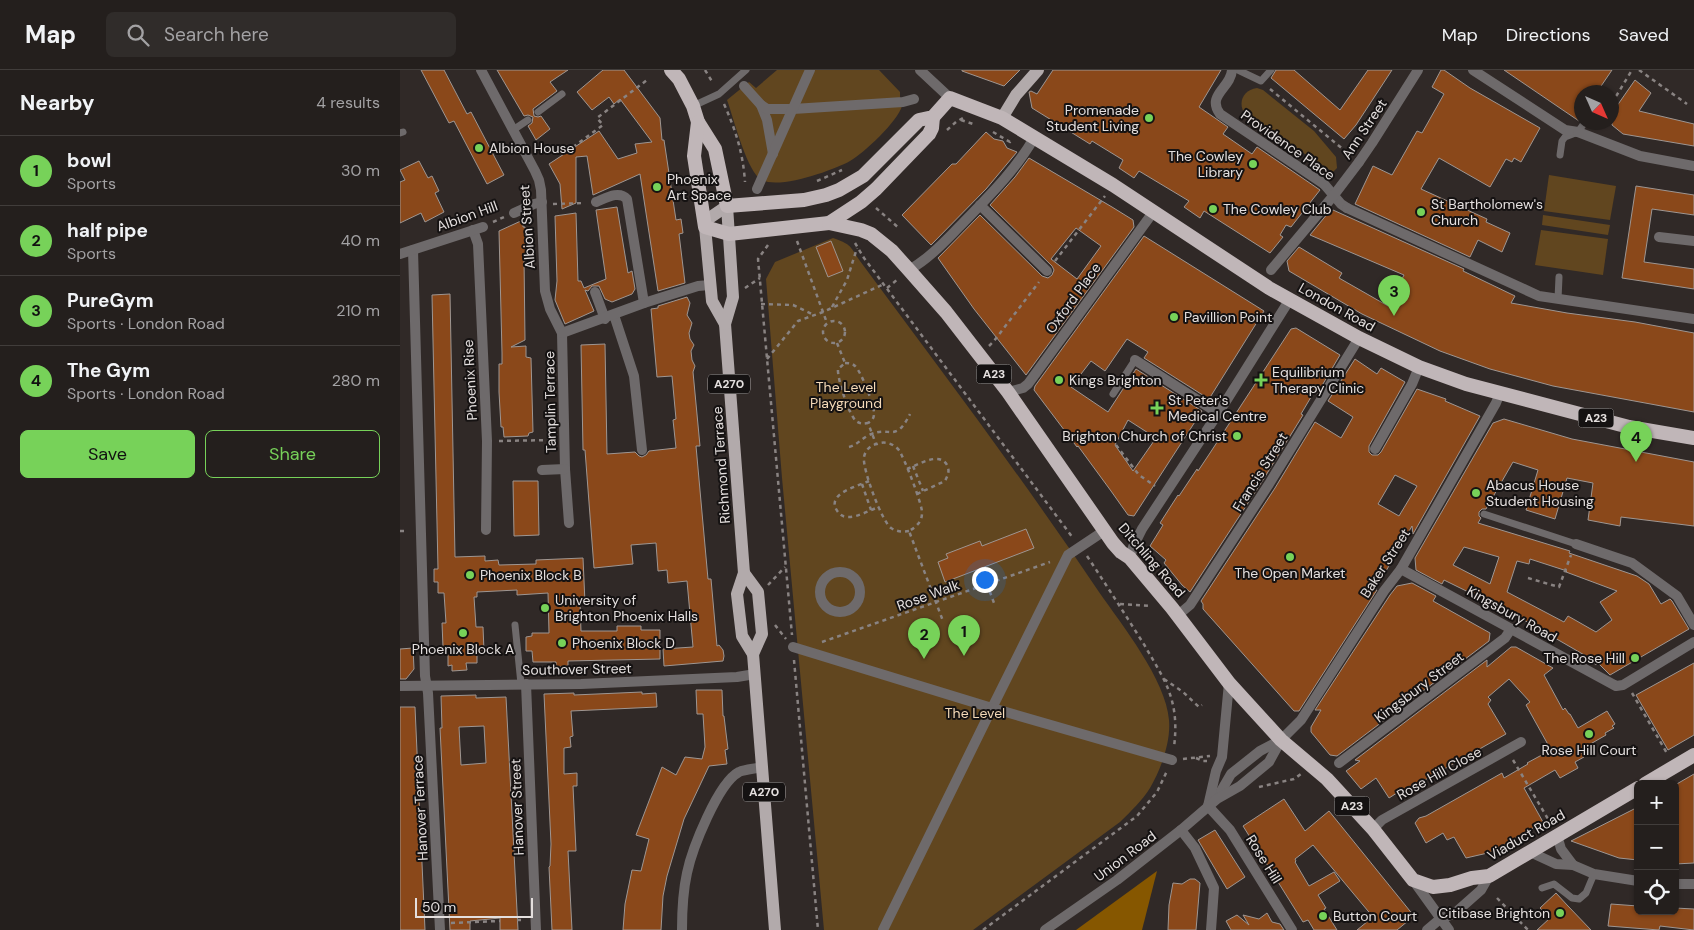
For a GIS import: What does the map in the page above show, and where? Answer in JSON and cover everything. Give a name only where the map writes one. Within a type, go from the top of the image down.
[{"type":"highway","points":[[675,75],[693,106],[698,122],[715,149],[727,206],[804,200],[839,190],[859,179],[870,170],[919,120],[933,117],[950,98]]},
{"type":"highway","name":"A23","points":[[950,98],[1002,118]]},
{"type":"highway","points":[[829,222],[861,202],[883,182],[930,134],[933,117]]},
{"type":"highway","name":"London Road","points":[[1002,118],[1154,211],[1269,288],[1359,338],[1419,367],[1466,384],[1629,427],[1694,438]]},
{"type":"highway","points":[[698,122],[694,156],[705,224]]},
{"type":"highway","name":"A23","points":[[705,224],[729,234],[829,222]]},
{"type":"highway","name":"Ditchling Road","points":[[829,222],[871,234],[892,251],[909,270],[946,312],[1008,392],[1104,531],[1121,552],[1130,558],[1175,612],[1229,683],[1281,740],[1327,779],[1373,829],[1414,880]]},
{"type":"highway","points":[[1652,780],[1694,755]]},
{"type":"highway","name":"Viaduct Road","points":[[1489,876],[1634,790]]},
{"type":"highway","points":[[1414,880],[1433,887],[1489,876]]},
{"type":"main road","points":[[1002,118],[1016,95],[1038,70]]},
{"type":"main road","points":[[705,224],[727,206]]},
{"type":"main road","name":"A270","points":[[727,206],[729,234]]},
{"type":"main road","name":"Richmond Terrace","points":[[705,224],[712,301],[726,324]]},
{"type":"main road","name":"Richmond Terrace","points":[[729,234],[733,297],[726,324],[744,573],[737,594],[742,636],[753,654],[775,930]]},
{"type":"main road","name":"Richmond Terrace","points":[[744,573],[758,592],[762,634],[753,654]]},
{"type":"street","name":"Albion Street","points":[[481,70],[539,180],[542,202],[545,291],[550,309],[562,333]]},
{"type":"street","points":[[757,189],[810,70]]},
{"type":"street","points":[[920,70],[950,98]]},
{"type":"street","name":"Providence Place","points":[[1232,70],[1230,80],[1216,98],[1215,104],[1220,114],[1324,184],[1341,204],[1347,208],[1539,296],[1694,319]]},
{"type":"street","name":"Ann Street","points":[[1271,270],[1334,195],[1372,143],[1418,70]]},
{"type":"street","points":[[1473,70],[1565,130],[1578,132],[1640,156],[1694,166]]},
{"type":"street","points":[[744,86],[768,109],[903,102],[914,99]]},
{"type":"street","points":[[761,104],[769,128],[773,155]]},
{"type":"street","points":[[909,270],[927,259],[980,205],[1011,172],[1034,138]]},
{"type":"street","points":[[596,202],[618,194],[624,195],[627,199],[644,303]]},
{"type":"street","name":"Albion Hill","points":[[514,213],[542,202]]},
{"type":"street","points":[[980,205],[1047,271]]},
{"type":"street","name":"Oxford Place","points":[[1008,392],[1023,388],[1028,384],[1154,211]]},
{"type":"street","name":"Albion Hill","points":[[400,254],[478,229]]},
{"type":"street","name":"Phoenix Rise","points":[[478,229],[487,441],[486,530]]},
{"type":"street","points":[[1659,236],[1694,241]]},
{"type":"street","name":"Hanover Terrace","points":[[413,250],[426,686],[428,693],[440,930]]},
{"type":"street","points":[[562,333],[644,303],[698,286],[710,285]]},
{"type":"street","points":[[595,292],[610,317],[634,376],[642,450]]},
{"type":"street","points":[[1130,558],[1133,546],[1142,529],[1290,299]]},
{"type":"street","name":"Tamplin Terrace","points":[[562,333],[565,469],[569,524]]},
{"type":"street","name":"Francis Street","points":[[1175,612],[1190,605],[1196,597],[1269,484],[1359,338]]},
{"type":"street","points":[[1135,360],[1218,413]]},
{"type":"street","points":[[1375,448],[1412,384],[1419,367]]},
{"type":"street","name":"Baker Street","points":[[1281,740],[1300,720],[1445,500],[1500,393]]},
{"type":"street","name":"Tamplin Terrace","points":[[542,470],[565,469]]},
{"type":"street","points":[[882,930],[1068,555],[1104,531]]},
{"type":"street","points":[[1574,547],[1632,563],[1677,596],[1694,625]]},
{"type":"street","name":"Kingsbury Road","points":[[1400,568],[1610,684],[1616,686],[1626,683]]},
{"type":"street","name":"Kingsbury Street","points":[[1339,763],[1505,638],[1511,628]]},
{"type":"street","points":[[1626,683],[1694,642]]},
{"type":"street","points":[[793,647],[992,708],[1172,760]]},
{"type":"street","name":"Southover Street","points":[[400,686],[582,684],[737,677],[755,674]]},
{"type":"street","points":[[1208,806],[1216,771],[1222,757],[1229,683]]},
{"type":"street","name":"Hanover Street","points":[[524,684],[536,930]]},
{"type":"street","name":"Union Road","points":[[1045,930],[1117,880],[1217,799],[1240,786],[1269,762],[1281,740]]},
{"type":"street","name":"Union Road","points":[[1217,799],[1231,774],[1260,751],[1281,740]]},
{"type":"street","name":"Rose Hill Close","points":[[1373,829],[1382,820],[1521,742]]},
{"type":"street","points":[[682,930],[682,910],[687,871],[701,832],[715,803],[732,777],[740,771],[762,767]]},
{"type":"street","name":"Rose Hill","points":[[1208,806],[1230,830],[1292,930]]},
{"type":"street","points":[[1181,830],[1195,848],[1214,888],[1211,930]]},
{"type":"street","points":[[1557,835],[1561,849],[1573,865]]},
{"type":"street","points":[[1530,852],[1556,864],[1573,865],[1594,874],[1634,880]]},
{"type":"street","name":"Viaduct Road","points":[[1427,930],[1440,919],[1455,913],[1481,890],[1489,876]]},
{"type":"street","name":"Ditchling Road","points":[[1414,880],[1449,930]]},
{"type":"street","points":[[1679,884],[1694,884]]},
{"type":"lane","points":[[693,106],[719,94],[746,70]]},
{"type":"lane","points":[[1238,70],[1261,81],[1271,70]]},
{"type":"lane","points":[[538,112],[562,94]]},
{"type":"lane","points":[[513,130],[528,120]]},
{"type":"lane","points":[[1560,155],[1562,141],[1578,132]]},
{"type":"lane","points":[[1558,299],[1559,278]]},
{"type":"lane","points":[[1113,394],[1135,360]]},
{"type":"lane","points":[[1484,514],[1574,547]]},
{"type":"lane","points":[[515,625],[524,684]]},
{"type":"lane","points":[[1542,888],[1554,884],[1558,885],[1572,898],[1579,899],[1586,893],[1594,874]]},
{"type":"path","points":[[705,70],[732,122],[743,159],[745,182],[757,189]]},
{"type":"path","points":[[1619,91],[1632,70]]},
{"type":"path","points":[[1639,70],[1687,104]]},
{"type":"path","points":[[573,146],[603,126],[597,118],[647,80]]},
{"type":"path","points":[[1261,81],[1358,162]]},
{"type":"path","points":[[816,181],[848,167]]},
{"type":"path","points":[[542,202],[557,204],[596,202]]},
{"type":"path","points":[[876,208],[900,229]]},
{"type":"path","name":"Albion Hill","points":[[478,229],[514,213]]},
{"type":"path","points":[[796,240],[828,323]]},
{"type":"path","points":[[854,241],[864,258]]},
{"type":"path","points":[[768,245],[758,259],[761,304],[818,930]]},
{"type":"path","points":[[831,308],[846,280],[857,248]]},
{"type":"path","points":[[767,359],[798,322],[884,284]]},
{"type":"path","points":[[761,304],[793,305],[814,315]]},
{"type":"path","points":[[838,321],[844,326],[846,334],[842,341],[837,343],[831,343],[824,337],[823,329],[828,323],[838,321]]},
{"type":"path","points":[[837,343],[845,363]]},
{"type":"path","points":[[845,363],[852,364],[858,369],[872,405],[874,415],[868,423],[863,424],[856,421],[849,406],[838,374],[840,366],[845,363]]},
{"type":"path","points":[[849,447],[857,445],[864,438],[872,434],[897,432],[902,428],[910,414]]},
{"type":"path","points":[[868,423],[876,444]]},
{"type":"path","points":[[487,441],[565,440]]},
{"type":"path","points":[[885,443],[896,448],[902,456],[906,468],[917,494],[922,514],[919,524],[909,531],[900,532],[892,529],[886,523],[865,470],[864,458],[868,449],[876,444],[885,443]]},
{"type":"path","points":[[1116,445],[1139,475],[1156,486]]},
{"type":"path","points":[[906,468],[935,459],[942,461],[947,466],[949,472],[945,480],[917,494]]},
{"type":"path","points":[[913,466],[923,492]]},
{"type":"path","points":[[869,481],[839,495],[836,500],[836,509],[842,516],[848,517],[879,507]]},
{"type":"path","points":[[862,484],[871,510]]},
{"type":"path","points":[[909,531],[943,621]]},
{"type":"path","points":[[1528,578],[1559,587],[1574,547]]},
{"type":"path","name":"Rose Walk","points":[[819,643],[1068,555]]},
{"type":"path","points":[[767,586],[785,567]]},
{"type":"path","points":[[987,584],[994,603]]},
{"type":"path","points":[[1120,604],[1175,612]]},
{"type":"path","points":[[770,619],[793,647]]},
{"type":"path","points":[[1163,678],[1199,707],[1202,705]]},
{"type":"path","points":[[1626,683],[1675,766]]},
{"type":"path","points":[[1507,750],[1557,835]]},
{"type":"path","points":[[1252,789],[1294,779],[1311,766]]},
{"type":"path","points":[[1497,898],[1528,930]]},
{"type":"path","points":[[451,923],[500,921]]},
{"type":"green space","points":[[777,70],[879,70],[900,92],[900,103],[902,106],[894,120],[880,136],[850,161],[804,178],[777,183],[767,182],[759,178],[749,163],[727,100],[749,82],[756,88]]},
{"type":"green space","points":[[1252,89],[1263,90],[1314,131],[1336,157],[1337,168],[1333,172],[1246,116],[1242,107],[1243,98]]},
{"type":"green space","points":[[1549,175],[1616,186],[1610,220],[1544,211]]},
{"type":"green space","points":[[1543,215],[1610,225],[1608,235],[1542,225]]},
{"type":"green space","points":[[1541,230],[1608,239],[1603,275],[1535,265]]},
{"type":"green space","name":"The Level","points":[[833,238],[847,244],[852,249],[1011,466],[1130,636],[1152,671],[1166,704],[1169,728],[1164,755],[1154,781],[1140,802],[1120,822],[973,930],[824,930],[782,478],[766,279],[775,262]]},
{"type":"shaded area","points":[[1157,871],[1142,930],[1076,930]]},
{"type":"building","points":[[421,70],[444,70],[467,114],[471,112],[504,175],[487,184],[454,121],[449,123]]},
{"type":"building","points":[[497,70],[568,70],[550,82],[557,91],[533,109],[534,116],[541,116],[550,129],[536,140],[528,126],[532,123],[533,117],[524,116]]},
{"type":"building","points":[[603,70],[624,70],[660,118],[676,220],[681,219],[683,233],[679,234],[685,283],[658,291],[640,174],[593,195],[587,156],[576,157],[576,203],[562,209],[560,184],[549,164],[599,131],[618,159],[637,153],[635,144],[652,142],[620,99],[614,104],[609,97],[592,110],[577,92]]},
{"type":"building","points":[[962,70],[1020,70],[1004,86]]},
{"type":"building","points":[[1053,70],[1221,70],[1199,107],[1228,127],[1223,134],[1252,154],[1257,147],[1320,190],[1291,227],[1286,225],[1280,235],[1283,237],[1270,253],[1204,211],[1200,218],[1184,207],[1189,201],[1139,171],[1134,178],[1119,168],[1123,160],[1092,141],[1090,144],[1032,108],[1029,92],[1037,94]]},
{"type":"building","points":[[1276,70],[1294,70],[1340,110],[1368,70],[1392,70],[1356,125],[1344,139],[1271,78]]},
{"type":"building","points":[[1441,70],[1444,70],[1470,88],[1540,128],[1521,162],[1514,158],[1512,162],[1506,159],[1490,187],[1439,158],[1421,189],[1487,219],[1486,222],[1510,233],[1502,252],[1478,240],[1470,257],[1355,204],[1373,166],[1392,175],[1417,131],[1422,133],[1444,94],[1432,87]]},
{"type":"building","points":[[1504,70],[1612,70],[1602,85],[1574,85],[1574,118]]},
{"type":"building","points":[[1635,80],[1651,93],[1639,111],[1694,124],[1694,146],[1623,134],[1618,130],[1619,103]]},
{"type":"building","points":[[986,132],[994,139],[1003,141],[1007,148],[1017,152],[986,189],[931,245],[902,215],[952,164],[956,164]]},
{"type":"building","points":[[1029,158],[1133,220],[1134,227],[1026,375],[974,309],[938,258],[980,215],[1042,276],[1048,278],[1052,275],[1054,270],[1052,266],[990,205]],"holes":[[[1076,228],[1101,246],[1077,279],[1051,259]]]},
{"type":"building","points":[[419,161],[428,178],[432,176],[439,191],[435,193],[444,212],[425,222],[421,213],[400,223],[400,182],[405,180],[400,170]]},
{"type":"building","points":[[1636,186],[1694,195],[1694,215],[1652,209],[1644,262],[1694,269],[1694,289],[1622,278]]},
{"type":"building","points":[[617,207],[628,273],[632,271],[635,289],[632,294],[612,302],[605,299],[599,286],[592,286],[588,291],[585,290],[594,311],[565,324],[555,300],[557,281],[555,216],[576,213],[578,281],[581,281],[584,288],[606,279],[596,210]]},
{"type":"building","points":[[1333,210],[1464,269],[1463,271],[1515,296],[1511,303],[1694,333],[1694,412],[1553,386],[1490,369],[1440,351],[1362,314],[1289,271],[1287,261],[1299,247],[1342,273],[1339,278],[1388,306],[1404,275],[1310,235],[1328,213]]},
{"type":"building","points":[[523,220],[526,257],[524,258],[525,340],[511,347],[526,346],[526,357],[531,358],[533,432],[529,433],[528,436],[504,437],[503,427],[501,427],[499,392],[499,364],[502,364],[502,353],[499,231]]},
{"type":"building","points":[[1144,236],[1264,311],[1209,399],[1144,358],[1148,352],[1127,339],[1105,371],[1091,361],[1071,387],[1108,412],[1136,369],[1202,411],[1134,516],[1128,515],[1078,446],[1034,390],[1035,386]],"holes":[[[1128,420],[1156,438],[1133,471],[1115,445]]]},
{"type":"building","points":[[831,241],[843,271],[828,277],[816,247]]},
{"type":"building","points":[[450,294],[455,557],[485,556],[485,561],[498,560],[499,565],[536,564],[536,560],[583,558],[585,603],[580,603],[581,631],[617,631],[617,626],[641,626],[641,630],[660,630],[660,659],[568,661],[568,666],[556,667],[556,662],[533,662],[532,651],[526,651],[526,637],[532,636],[532,633],[549,633],[548,593],[517,595],[517,590],[477,592],[477,597],[474,597],[476,627],[483,627],[484,651],[477,651],[477,663],[466,663],[467,670],[452,671],[452,665],[448,666],[448,647],[443,647],[442,623],[446,623],[444,593],[438,593],[438,582],[434,582],[434,569],[438,569],[432,295]]},
{"type":"building","points":[[687,297],[690,303],[687,315],[692,323],[689,333],[694,345],[691,351],[695,366],[693,372],[700,446],[696,446],[708,579],[711,579],[717,646],[719,645],[723,650],[724,656],[723,661],[664,666],[663,649],[693,647],[687,581],[668,583],[667,570],[658,571],[656,543],[631,545],[633,564],[594,568],[585,450],[583,450],[581,345],[605,344],[607,454],[635,452],[642,457],[649,451],[676,448],[673,420],[676,419],[672,376],[657,377],[651,309]]},
{"type":"building","points":[[1296,328],[1340,355],[1317,394],[1314,392],[1301,414],[1303,415],[1263,480],[1190,592],[1164,563],[1166,560],[1150,546],[1163,525],[1160,523],[1178,495],[1197,469],[1198,471],[1291,329]]},
{"type":"building","points":[[1355,359],[1377,374],[1381,368],[1405,382],[1369,446],[1369,452],[1372,455],[1378,455],[1381,452],[1417,389],[1446,399],[1445,401],[1480,416],[1413,534],[1412,526],[1375,590],[1377,590],[1299,711],[1294,711],[1203,609],[1201,601],[1275,488],[1315,422],[1341,438],[1353,417],[1328,401]],"holes":[[[1395,475],[1417,486],[1399,516],[1378,504]]]},
{"type":"building","points":[[1504,419],[1572,439],[1694,462],[1694,526],[1621,517],[1620,526],[1588,520],[1593,483],[1567,478],[1555,519],[1526,510],[1538,470],[1513,462],[1486,509],[1482,509],[1479,512],[1481,518],[1478,523],[1570,551],[1569,553],[1637,576],[1649,584],[1661,604],[1670,599],[1672,601],[1689,629],[1610,675],[1598,663],[1596,665],[1586,656],[1517,616],[1444,580],[1442,584],[1416,570],[1415,558],[1493,423]],"holes":[[[1464,547],[1499,557],[1490,584],[1453,565]],[[1530,559],[1567,571],[1617,591],[1600,602],[1612,620],[1596,632],[1568,616],[1564,622],[1507,592],[1517,561],[1529,564]]]},
{"type":"building","points":[[513,481],[538,481],[539,535],[514,536]]},
{"type":"building","points":[[1026,529],[1034,548],[945,582],[938,562],[948,558],[946,554],[980,541],[982,546]]},
{"type":"building","points":[[1412,583],[1436,596],[1433,601],[1490,633],[1489,641],[1337,756],[1330,755],[1311,732],[1311,727],[1321,710],[1315,710],[1390,595],[1397,586]]},
{"type":"building","points":[[1511,647],[1516,647],[1553,668],[1544,675],[1563,710],[1565,708],[1578,728],[1607,711],[1615,724],[1612,726],[1614,728],[1605,733],[1606,735],[1580,750],[1584,757],[1575,762],[1578,768],[1560,778],[1555,770],[1524,788],[1543,822],[1492,852],[1466,858],[1454,837],[1447,840],[1443,833],[1426,843],[1415,823],[1419,818],[1426,816],[1502,773],[1504,778],[1551,750],[1526,705],[1530,702],[1509,679],[1488,697],[1491,700],[1488,704],[1506,734],[1416,785],[1401,793],[1400,791],[1389,798],[1376,778],[1361,789],[1346,771],[1360,761],[1355,760],[1487,660],[1487,667]]},
{"type":"building","points":[[413,648],[414,669],[406,679],[400,679],[400,649]]},
{"type":"building","points":[[1694,663],[1694,735],[1668,750],[1636,695]]},
{"type":"building","points":[[696,690],[722,690],[723,716],[728,749],[725,750],[727,764],[709,766],[684,819],[667,876],[663,896],[661,930],[623,930],[625,904],[632,870],[641,871],[649,839],[636,835],[662,767],[676,775],[685,757],[702,759],[705,747],[703,714],[697,714]]},
{"type":"building","points":[[642,692],[642,694],[656,693],[657,707],[571,711],[573,736],[570,737],[571,747],[564,748],[564,774],[577,773],[577,786],[573,786],[576,851],[568,851],[572,930],[552,930],[549,867],[551,844],[544,694],[574,693],[574,695]]},
{"type":"building","points":[[476,695],[476,698],[506,697],[518,930],[500,930],[500,918],[470,921],[470,930],[450,930],[440,728],[442,728],[441,696]],"holes":[[[484,726],[486,763],[461,765],[459,727]]]},
{"type":"building","points":[[400,707],[415,707],[425,930],[400,930]]},
{"type":"building","points":[[1694,774],[1694,863],[1679,864],[1679,783]]},
{"type":"building","points":[[1284,799],[1305,831],[1329,811],[1414,916],[1397,930],[1357,930],[1373,917],[1313,845],[1295,859],[1295,862],[1309,886],[1334,872],[1340,881],[1318,895],[1337,930],[1314,930],[1308,920],[1303,922],[1243,826]]},
{"type":"building","points":[[1634,809],[1634,860],[1619,858],[1571,841]]},
{"type":"building","points":[[1215,830],[1245,877],[1227,889],[1198,840]]},
{"type":"building","points":[[1190,879],[1195,879],[1200,883],[1196,930],[1168,930],[1169,905],[1173,883],[1182,884]]},
{"type":"building","name":"Citibase Brighton","points":[[1556,893],[1591,930],[1537,930],[1550,918],[1540,908]]},
{"type":"building","points":[[1611,904],[1634,906],[1634,915],[1679,915],[1679,908],[1694,909],[1694,930],[1660,926],[1659,930],[1608,926]]},
{"type":"building","points":[[1267,913],[1272,922],[1280,924],[1284,930],[1231,930],[1226,921],[1237,915],[1249,925],[1243,915],[1259,919]]},
{"type":"place","name":"Promenade Student Living","points":[[1149,118]]},
{"type":"place","name":"Albion House","points":[[479,148]]},
{"type":"place","name":"The Cowley Library","points":[[1253,164]]},
{"type":"place","name":"Phoenix Art Space","points":[[657,187]]},
{"type":"place","name":"The Cowley Club","points":[[1213,209]]},
{"type":"place","name":"St Bartholomew's Church","points":[[1421,212]]},
{"type":"place","name":"PureGym","points":[[1394,316]]},
{"type":"place","name":"Pavillion Point","points":[[1174,317]]},
{"type":"place","name":"Kings Brighton","points":[[1059,380]]},
{"type":"place","name":"Equilibrium Therapy Clinic","points":[[1261,380]]},
{"type":"place","name":"St Peter's Medical Centre","points":[[1157,408]]},
{"type":"place","name":"Brighton Church of Christ","points":[[1237,436]]},
{"type":"place","name":"The Gym","points":[[1636,462]]},
{"type":"place","name":"Abacus House Student Housing","points":[[1476,493]]},
{"type":"place","name":"The Open Market","points":[[1290,557]]},
{"type":"place","name":"Phoenix Block B","points":[[470,575]]},
{"type":"place","name":"University of Brighton Phoenix Halls","points":[[545,608]]},
{"type":"place","name":"Phoenix Block A","points":[[463,633]]},
{"type":"place","name":"Phoenix Block D","points":[[562,643]]},
{"type":"place","name":"bowl","points":[[964,656]]},
{"type":"place","name":"The Rose Hill","points":[[1635,658]]},
{"type":"place","name":"half pipe","points":[[924,659]]},
{"type":"place","name":"Rose Hill Court","points":[[1589,734]]},
{"type":"place","name":"Citibase Brighton","points":[[1560,913]]},
{"type":"place","name":"Button Court","points":[[1323,916]]},
{"type":"park label","name":"The Level Playground","points":[[846,396]]}]
